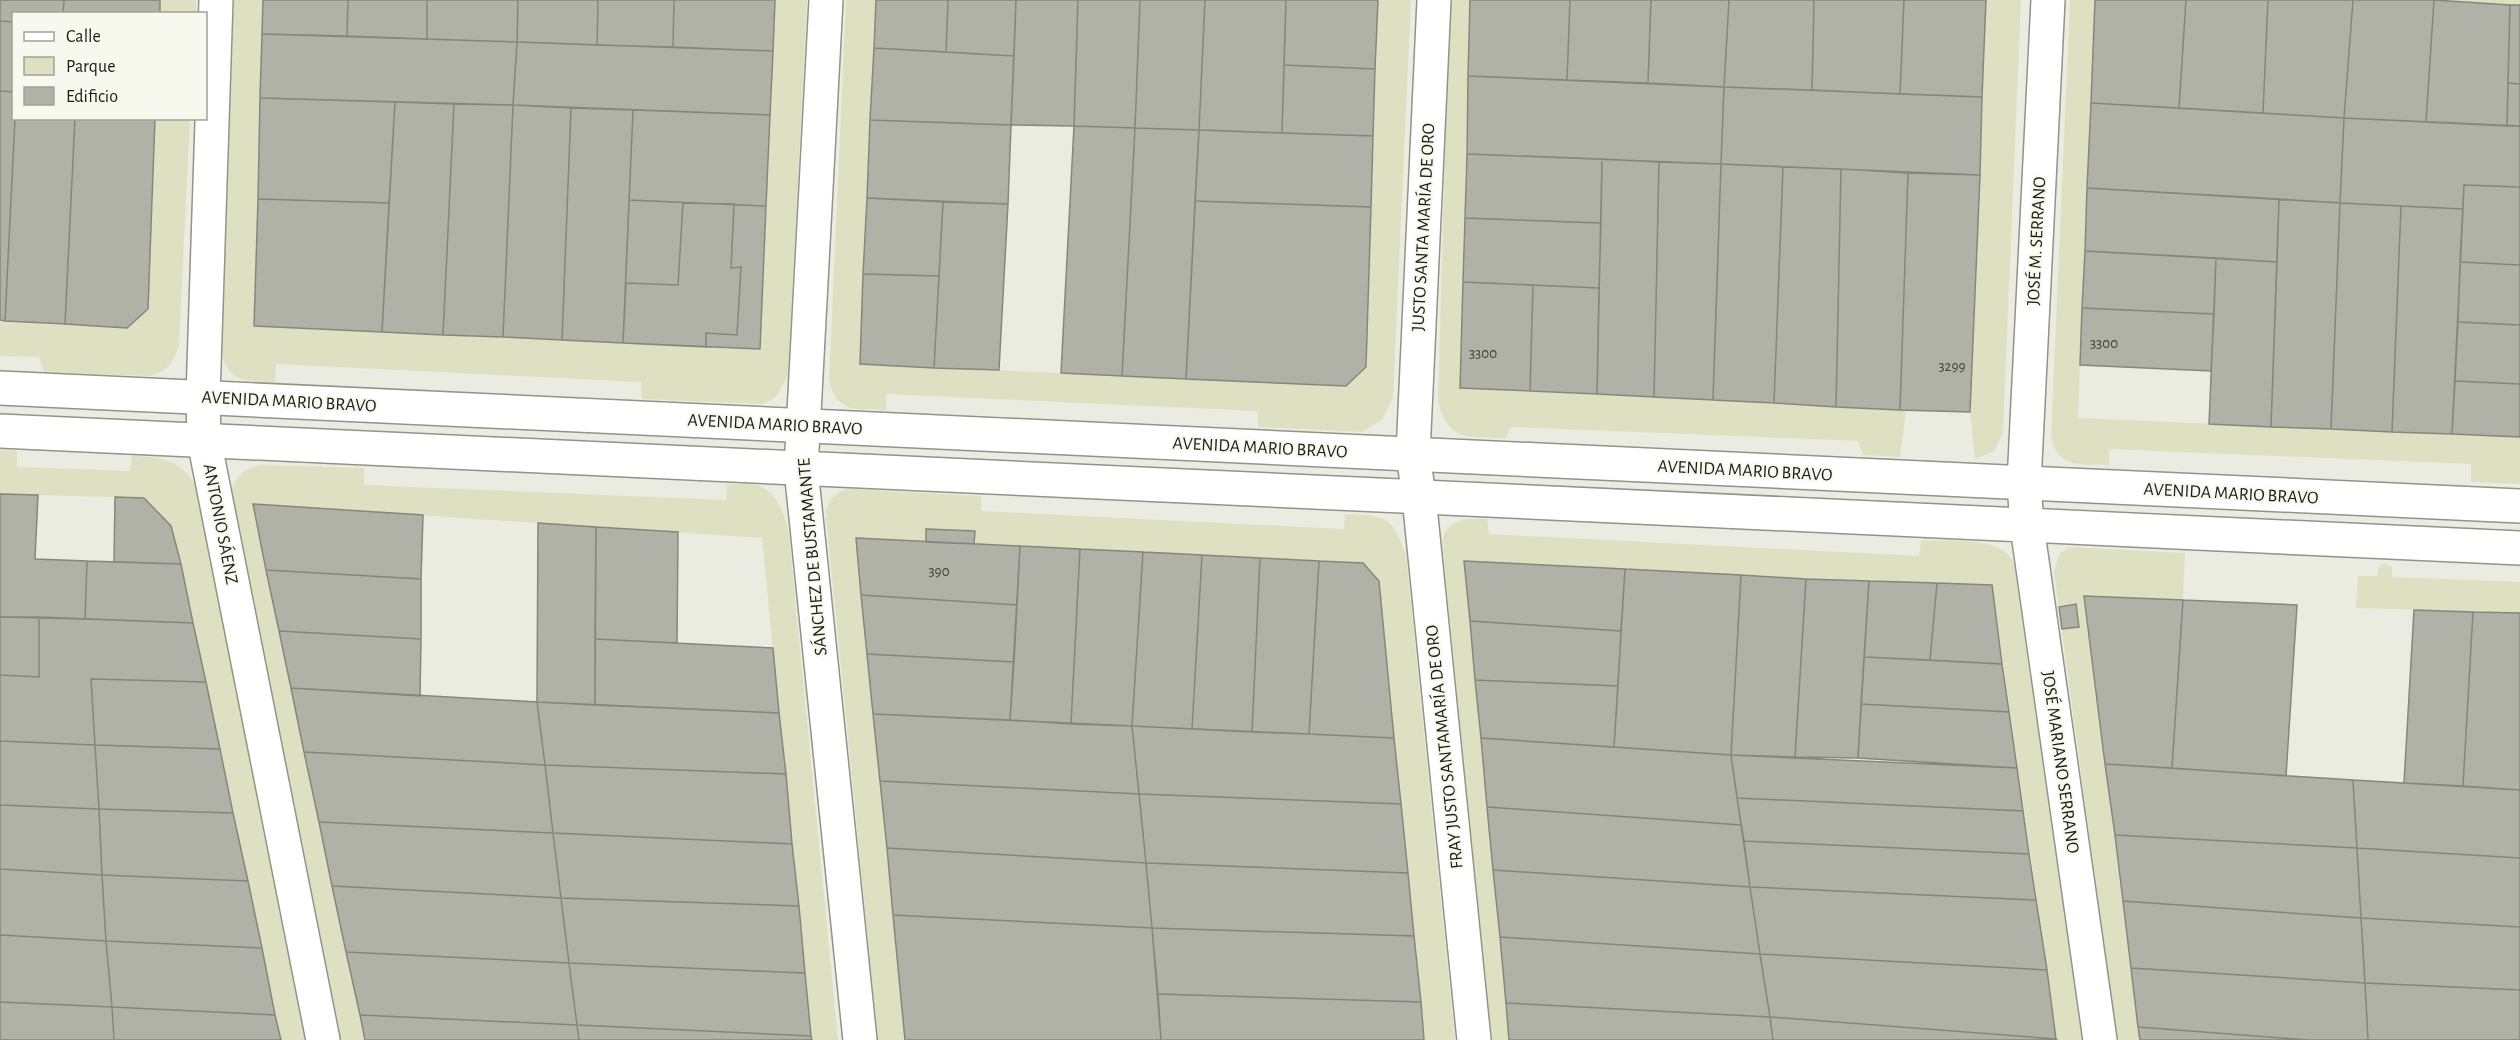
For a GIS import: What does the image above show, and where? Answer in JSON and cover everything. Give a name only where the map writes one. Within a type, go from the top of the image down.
[{"type":"main road","name":"ANTONIO SÁENZ","points":[[216,0],[203,397],[204,440],[323,1040]]},
{"type":"main road","name":"SÁNCHEZ DE BUSTAMANTE","points":[[826,0],[801,469],[860,1040]]},
{"type":"main road","name":"JUSTO SANTA MARÍA DE ORO","points":[[1413,454],[1434,0]]},
{"type":"main road","name":"JOSÉ M. SERRANO","points":[[2024,483],[2048,0]]},
{"type":"main road","name":"AVENIDA MARIO BRAVO","points":[[0,388],[2520,506]]},
{"type":"main road","points":[[0,431],[2520,548]]},
{"type":"main road","name":"FRAY JUSTO SANTAMARÍA DE ORO","points":[[1413,454],[1474,1040]]},
{"type":"main road","name":"JOSÉ MARIANO SERRANO","points":[[2024,483],[2027,525],[2100,1040]]},
{"type":"green space","points":[[160,0],[196,0],[196,12],[160,12]]},
{"type":"green space","points":[[234,0],[263,0],[254,326],[759,349],[775,0],[807,0],[788,375],[776,397],[763,404],[642,399],[641,382],[276,364],[275,382],[249,381],[235,376],[222,355]]},
{"type":"green space","points":[[846,0],[876,0],[860,364],[1345,386],[1366,367],[1378,0],[1411,0],[1393,398],[1382,420],[1362,432],[1258,427],[1258,411],[886,394],[886,410],[858,409],[843,404],[832,391],[829,380]]},
{"type":"green space","points":[[1449,0],[1470,0],[1460,388],[1906,410],[1900,457],[1863,455],[1858,441],[1511,427],[1506,438],[1482,438],[1463,435],[1449,425],[1438,403]]},
{"type":"green space","points":[[1986,0],[2021,0],[2003,433],[1994,451],[1975,459],[1970,412]]},
{"type":"green space","points":[[2070,0],[2095,0],[2078,418],[2520,437],[2520,484],[2471,482],[2471,464],[2109,449],[2109,465],[2090,465],[2073,463],[2060,455],[2051,437]]},
{"type":"green space","points":[[2422,0],[2520,0],[2520,5]]},
{"type":"green space","points":[[155,120],[190,120],[179,344],[173,360],[162,371],[151,376],[44,372],[39,357],[0,356],[0,322],[127,328],[148,309]]},
{"type":"green space","points":[[0,450],[17,451],[17,467],[130,471],[132,456],[155,458],[179,466],[199,491],[309,1040],[281,1040],[171,526],[144,498],[0,494]]},
{"type":"green space","points":[[261,465],[364,468],[364,485],[726,500],[727,484],[756,485],[770,492],[783,512],[789,535],[838,1040],[811,1040],[762,538],[253,504],[365,1040],[337,1040],[229,493],[241,474]]},
{"type":"green space","points":[[847,489],[981,496],[981,511],[1344,529],[1345,514],[1379,517],[1386,520],[1396,532],[1406,555],[1455,1040],[1424,1040],[1379,581],[1363,563],[974,544],[974,531],[926,529],[926,542],[873,710],[905,1040],[878,1040],[826,517],[831,499]]},
{"type":"green space","points":[[1466,519],[1487,519],[1489,534],[1919,556],[1921,540],[1959,541],[1986,544],[2008,554],[2014,563],[2082,1040],[2057,1040],[1992,585],[1806,579],[1464,561],[1509,1040],[1492,1040],[1442,542],[1450,527]]},
{"type":"green space","points":[[2070,547],[2185,553],[2183,600],[2084,596],[2140,1040],[2117,1040],[2054,572],[2059,554]]},
{"type":"green space","points":[[2384,563],[2392,567],[2392,577],[2520,582],[2520,613],[2356,608],[2358,576],[2377,576],[2379,566]]},
{"type":"building","points":[[0,0],[64,0],[63,12],[12,12],[12,22],[0,21]]},
{"type":"building","points":[[64,0],[160,0],[160,12],[63,12]]},
{"type":"building","points":[[263,0],[348,0],[347,36],[262,34]]},
{"type":"building","points":[[348,0],[427,0],[427,39],[347,36]]},
{"type":"building","points":[[427,0],[518,0],[517,42],[427,39]]},
{"type":"building","points":[[518,0],[598,0],[597,45],[517,42]]},
{"type":"building","points":[[598,0],[674,0],[673,47],[597,45]]},
{"type":"building","points":[[674,0],[775,0],[773,51],[673,47]]},
{"type":"building","points":[[876,0],[948,0],[946,52],[874,48]]},
{"type":"building","points":[[948,0],[1016,0],[1014,56],[946,52]]},
{"type":"building","points":[[1016,0],[1078,0],[1074,126],[1011,125]]},
{"type":"building","points":[[1078,0],[1140,0],[1135,128],[1074,126]]},
{"type":"building","points":[[1140,0],[1205,0],[1199,130],[1135,128]]},
{"type":"building","points":[[1205,0],[1286,0],[1282,133],[1199,130]]},
{"type":"building","points":[[1286,0],[1378,0],[1375,69],[1284,65]]},
{"type":"building","points":[[1470,0],[1570,0],[1567,80],[1468,76]]},
{"type":"building","points":[[1570,0],[1651,0],[1648,83],[1567,80]]},
{"type":"building","points":[[1651,0],[1729,0],[1724,87],[1648,83]]},
{"type":"building","points":[[1729,0],[1814,0],[1812,90],[1724,87]]},
{"type":"building","points":[[1814,0],[1904,0],[1900,94],[1812,90]]},
{"type":"building","points":[[1904,0],[1986,0],[1982,97],[1900,94]]},
{"type":"building","points":[[2095,0],[2186,0],[2179,108],[2091,103]]},
{"type":"building","points":[[2186,0],[2268,0],[2263,113],[2179,108]]},
{"type":"building","points":[[2268,0],[2353,0],[2344,118],[2263,113]]},
{"type":"building","points":[[2353,0],[2434,0],[2426,122],[2344,118]]},
{"type":"building","points":[[2434,0],[2510,5],[2507,126],[2426,122]]},
{"type":"building","points":[[2510,5],[2520,5],[2520,84],[2508,83]]},
{"type":"building","points":[[0,21],[12,22],[12,92],[0,91]]},
{"type":"building","points":[[262,34],[517,42],[513,105],[260,98]]},
{"type":"building","points":[[517,42],[773,51],[770,115],[513,105]]},
{"type":"building","points":[[874,48],[1014,56],[1011,125],[870,120]]},
{"type":"building","points":[[1284,65],[1375,69],[1373,136],[1282,133]]},
{"type":"building","points":[[1468,76],[1724,87],[1721,164],[1467,154]]},
{"type":"building","points":[[2508,83],[2520,84],[2520,126],[2507,126]]},
{"type":"building","points":[[1724,87],[1982,97],[1980,175],[1721,164]]},
{"type":"building","points":[[0,91],[12,92],[12,120],[15,120],[5,321],[0,320]]},
{"type":"building","points":[[260,98],[395,102],[389,203],[258,199]]},
{"type":"building","points":[[395,102],[454,104],[443,335],[382,332]]},
{"type":"building","points":[[2091,103],[2344,118],[2340,203],[2087,188]]},
{"type":"building","points":[[454,104],[513,105],[503,337],[443,335]]},
{"type":"building","points":[[513,105],[571,108],[562,340],[503,337]]},
{"type":"building","points":[[571,108],[633,110],[623,343],[562,340]]},
{"type":"building","points":[[633,110],[770,115],[766,206],[629,200]]},
{"type":"building","points":[[2344,118],[2520,126],[2520,187],[2464,185],[2463,209],[2340,203]]},
{"type":"building","points":[[15,120],[75,120],[65,324],[5,321]]},
{"type":"building","points":[[75,120],[155,120],[148,309],[127,328],[65,324]]},
{"type":"building","points":[[870,120],[1011,125],[1008,204],[867,198]]},
{"type":"building","points":[[1074,126],[1135,128],[1122,376],[1061,373]]},
{"type":"building","points":[[1135,128],[1199,130],[1186,379],[1122,376]]},
{"type":"building","points":[[1199,130],[1373,136],[1371,207],[1195,201]]},
{"type":"building","points":[[1467,154],[1602,159],[1601,223],[1465,218]]},
{"type":"building","points":[[1602,159],[1659,162],[1654,397],[1597,394]]},
{"type":"building","points":[[1659,162],[1721,164],[1713,400],[1654,397]]},
{"type":"building","points":[[1721,164],[1783,167],[1774,403],[1713,400]]},
{"type":"building","points":[[1783,167],[1841,169],[1836,407],[1774,403]]},
{"type":"building","points":[[1841,169],[1908,173],[1900,410],[1836,407]]},
{"type":"building","points":[[1908,173],[1980,175],[1970,412],[1900,410]]},
{"type":"building","points":[[2464,185],[2520,187],[2520,265],[2460,262]]},
{"type":"building","points":[[2087,188],[2279,199],[2277,262],[2085,251]]},
{"type":"building","points":[[867,198],[943,202],[939,276],[863,274]]},
{"type":"building","points":[[258,199],[389,203],[382,332],[254,326]]},
{"type":"building","points":[[2279,199],[2340,203],[2331,429],[2271,427]]},
{"type":"building","points":[[629,200],[766,206],[760,349],[623,343]]},
{"type":"building","points":[[1195,201],[1371,207],[1366,367],[1346,386],[1186,379]]},
{"type":"building","points":[[943,202],[1008,204],[999,370],[934,368]]},
{"type":"building","points":[[683,203],[734,204],[731,268],[741,267],[737,335],[706,333],[706,347],[623,343],[626,283],[678,285]]},
{"type":"building","points":[[2340,203],[2401,206],[2392,432],[2331,429]]},
{"type":"building","points":[[2401,206],[2463,209],[2452,434],[2392,432]]},
{"type":"building","points":[[1465,218],[1601,223],[1599,288],[1463,282]]},
{"type":"building","points":[[2085,251],[2216,258],[2214,314],[2082,308]]},
{"type":"building","points":[[2216,258],[2277,262],[2271,427],[2209,424]]},
{"type":"building","points":[[2460,262],[2520,265],[2520,325],[2458,322]]},
{"type":"building","points":[[863,274],[939,276],[934,368],[860,364]]},
{"type":"building","points":[[1463,282],[1533,285],[1530,391],[1460,388]]},
{"type":"building","points":[[1533,285],[1599,288],[1597,394],[1530,391]]},
{"type":"building","points":[[2082,308],[2214,314],[2211,371],[2080,365]]},
{"type":"building","points":[[2458,322],[2520,325],[2520,384],[2455,381]]},
{"type":"building","points":[[2455,381],[2520,384],[2520,437],[2452,434]]},
{"type":"building","points":[[0,494],[38,495],[35,559],[87,561],[85,619],[0,617]]},
{"type":"building","points":[[115,497],[144,498],[171,526],[181,564],[114,562]]},
{"type":"building","points":[[253,504],[423,515],[421,579],[266,570]]},
{"type":"building","points":[[538,523],[596,527],[595,705],[537,702]]},
{"type":"building","points":[[596,527],[678,532],[677,643],[595,639]]},
{"type":"building","points":[[926,529],[975,531],[974,544],[926,542]]},
{"type":"building","points":[[856,538],[1020,546],[1017,605],[861,595]]},
{"type":"building","points":[[1020,546],[1080,549],[1071,724],[1010,720]]},
{"type":"building","points":[[1080,549],[1143,552],[1132,726],[1071,724]]},
{"type":"building","points":[[1143,552],[1202,555],[1192,729],[1132,726]]},
{"type":"building","points":[[1202,555],[1260,558],[1252,732],[1192,729]]},
{"type":"building","points":[[1260,558],[1319,561],[1309,734],[1252,732]]},
{"type":"building","points":[[87,561],[181,564],[193,623],[85,619]]},
{"type":"building","points":[[1319,561],[1363,563],[1379,581],[1394,738],[1309,734]]},
{"type":"building","points":[[1464,561],[1625,569],[1621,631],[1470,621]]},
{"type":"building","points":[[1625,569],[1741,575],[1731,755],[1614,747]]},
{"type":"building","points":[[266,570],[421,579],[421,639],[279,631]]},
{"type":"building","points":[[1741,575],[1806,579],[1795,757],[1731,755]]},
{"type":"building","points":[[1806,579],[1869,581],[1858,758],[1795,757]]},
{"type":"building","points":[[1869,581],[1937,583],[1930,660],[1864,657]]},
{"type":"building","points":[[1937,583],[1992,585],[2002,664],[1930,660]]},
{"type":"building","points":[[861,595],[1017,605],[1014,662],[867,654]]},
{"type":"building","points":[[2084,596],[2183,600],[2172,768],[2105,764]]},
{"type":"building","points":[[2183,600],[2297,605],[2286,776],[2172,768]]},
{"type":"building","points":[[2076,604],[2079,627],[2062,629],[2059,607]]},
{"type":"building","points":[[2414,610],[2473,612],[2463,786],[2404,783]]},
{"type":"building","points":[[2473,612],[2520,613],[2520,790],[2463,786]]},
{"type":"building","points":[[0,617],[39,617],[39,677],[0,675]]},
{"type":"building","points":[[39,617],[193,623],[206,682],[91,679],[95,745],[0,741],[0,675],[39,677]]},
{"type":"building","points":[[1470,621],[1621,631],[1618,686],[1475,680]]},
{"type":"building","points":[[279,631],[421,639],[420,696],[291,688]]},
{"type":"building","points":[[595,639],[773,648],[779,713],[595,705]]},
{"type":"building","points":[[867,654],[1014,662],[1010,720],[873,714]]},
{"type":"building","points":[[1864,657],[2002,664],[2009,712],[1861,704]]},
{"type":"building","points":[[91,679],[206,682],[220,749],[95,745]]},
{"type":"building","points":[[1475,680],[1618,686],[1614,747],[1481,738]]},
{"type":"building","points":[[291,688],[537,702],[545,765],[304,752]]},
{"type":"building","points":[[537,702],[779,713],[786,774],[545,765]]},
{"type":"building","points":[[1861,704],[2009,712],[2017,768],[1858,758]]},
{"type":"building","points":[[873,714],[1132,726],[1139,794],[880,781]]},
{"type":"building","points":[[1132,726],[1394,738],[1401,804],[1139,794]]},
{"type":"building","points":[[1481,738],[1731,755],[1741,825],[1487,807]]},
{"type":"building","points":[[0,741],[95,745],[99,809],[0,805]]},
{"type":"building","points":[[95,745],[220,749],[233,813],[99,809]]},
{"type":"building","points":[[304,752],[545,765],[553,833],[319,822]]},
{"type":"building","points":[[1731,755],[2017,768],[2023,811],[1737,798]]},
{"type":"building","points":[[2105,764],[2353,780],[2357,848],[2115,835]]},
{"type":"building","points":[[545,765],[786,774],[792,844],[553,833]]},
{"type":"building","points":[[2353,780],[2520,790],[2520,858],[2357,848]]},
{"type":"building","points":[[880,781],[1139,794],[1146,863],[887,848]]},
{"type":"building","points":[[1139,794],[1401,804],[1408,873],[1146,863]]},
{"type":"building","points":[[1737,798],[2023,811],[2029,854],[1744,841]]},
{"type":"building","points":[[0,805],[99,809],[102,875],[0,869]]},
{"type":"building","points":[[1487,807],[1741,825],[1750,887],[1493,870]]},
{"type":"building","points":[[99,809],[233,813],[248,881],[102,875]]},
{"type":"building","points":[[319,822],[553,833],[561,898],[332,886]]},
{"type":"building","points":[[553,833],[792,844],[799,906],[561,898]]},
{"type":"building","points":[[2115,835],[2357,848],[2361,918],[2123,901]]},
{"type":"building","points":[[1744,841],[2029,854],[2036,900],[1750,887]]},
{"type":"building","points":[[887,848],[1146,863],[1152,928],[893,915]]},
{"type":"building","points":[[2357,848],[2520,858],[2520,927],[2361,918]]},
{"type":"building","points":[[1146,863],[1408,873],[1414,936],[1152,928]]},
{"type":"building","points":[[0,869],[102,875],[106,941],[0,935]]},
{"type":"building","points":[[1493,870],[1750,887],[1760,954],[1500,937]]},
{"type":"building","points":[[102,875],[248,881],[262,948],[106,941]]},
{"type":"building","points":[[332,886],[561,898],[569,963],[346,952]]},
{"type":"building","points":[[1750,887],[2036,900],[2047,970],[1760,954]]},
{"type":"building","points":[[561,898],[799,906],[805,973],[569,963]]},
{"type":"building","points":[[2123,901],[2361,918],[2365,983],[2131,968]]},
{"type":"building","points":[[893,915],[1152,928],[1161,1040],[905,1040]]},
{"type":"building","points":[[2361,918],[2520,927],[2520,990],[2365,983]]},
{"type":"building","points":[[1152,928],[1414,936],[1421,1002],[1158,994]]},
{"type":"building","points":[[0,935],[106,941],[112,1007],[0,1002]]},
{"type":"building","points":[[1500,937],[1760,954],[1770,1017],[1506,1003]]},
{"type":"building","points":[[106,941],[262,948],[275,1015],[112,1007]]},
{"type":"building","points":[[346,952],[569,963],[577,1025],[360,1015]]},
{"type":"building","points":[[1760,954],[2047,970],[2056,1039],[1770,1017]]},
{"type":"building","points":[[569,963],[805,973],[811,1036],[577,1025]]},
{"type":"building","points":[[2131,968],[2365,983],[2368,1040],[2308,1040],[2138,1027]]},
{"type":"building","points":[[2365,983],[2520,990],[2520,1040],[2368,1040]]},
{"type":"building","points":[[1158,994],[1421,1002],[1424,1040],[1161,1040]]},
{"type":"building","points":[[0,1002],[112,1007],[114,1040],[0,1040]]},
{"type":"building","points":[[1506,1003],[1770,1017],[1773,1040],[1509,1040]]},
{"type":"building","points":[[112,1007],[275,1015],[281,1040],[114,1040]]},
{"type":"building","points":[[360,1015],[577,1025],[579,1040],[365,1040]]},
{"type":"building","points":[[1770,1017],[2056,1039],[2057,1040],[1773,1040]]},
{"type":"building","points":[[577,1025],[811,1036],[812,1040],[579,1040]]},
{"type":"building","points":[[2138,1027],[2308,1040],[2140,1040]]}]
